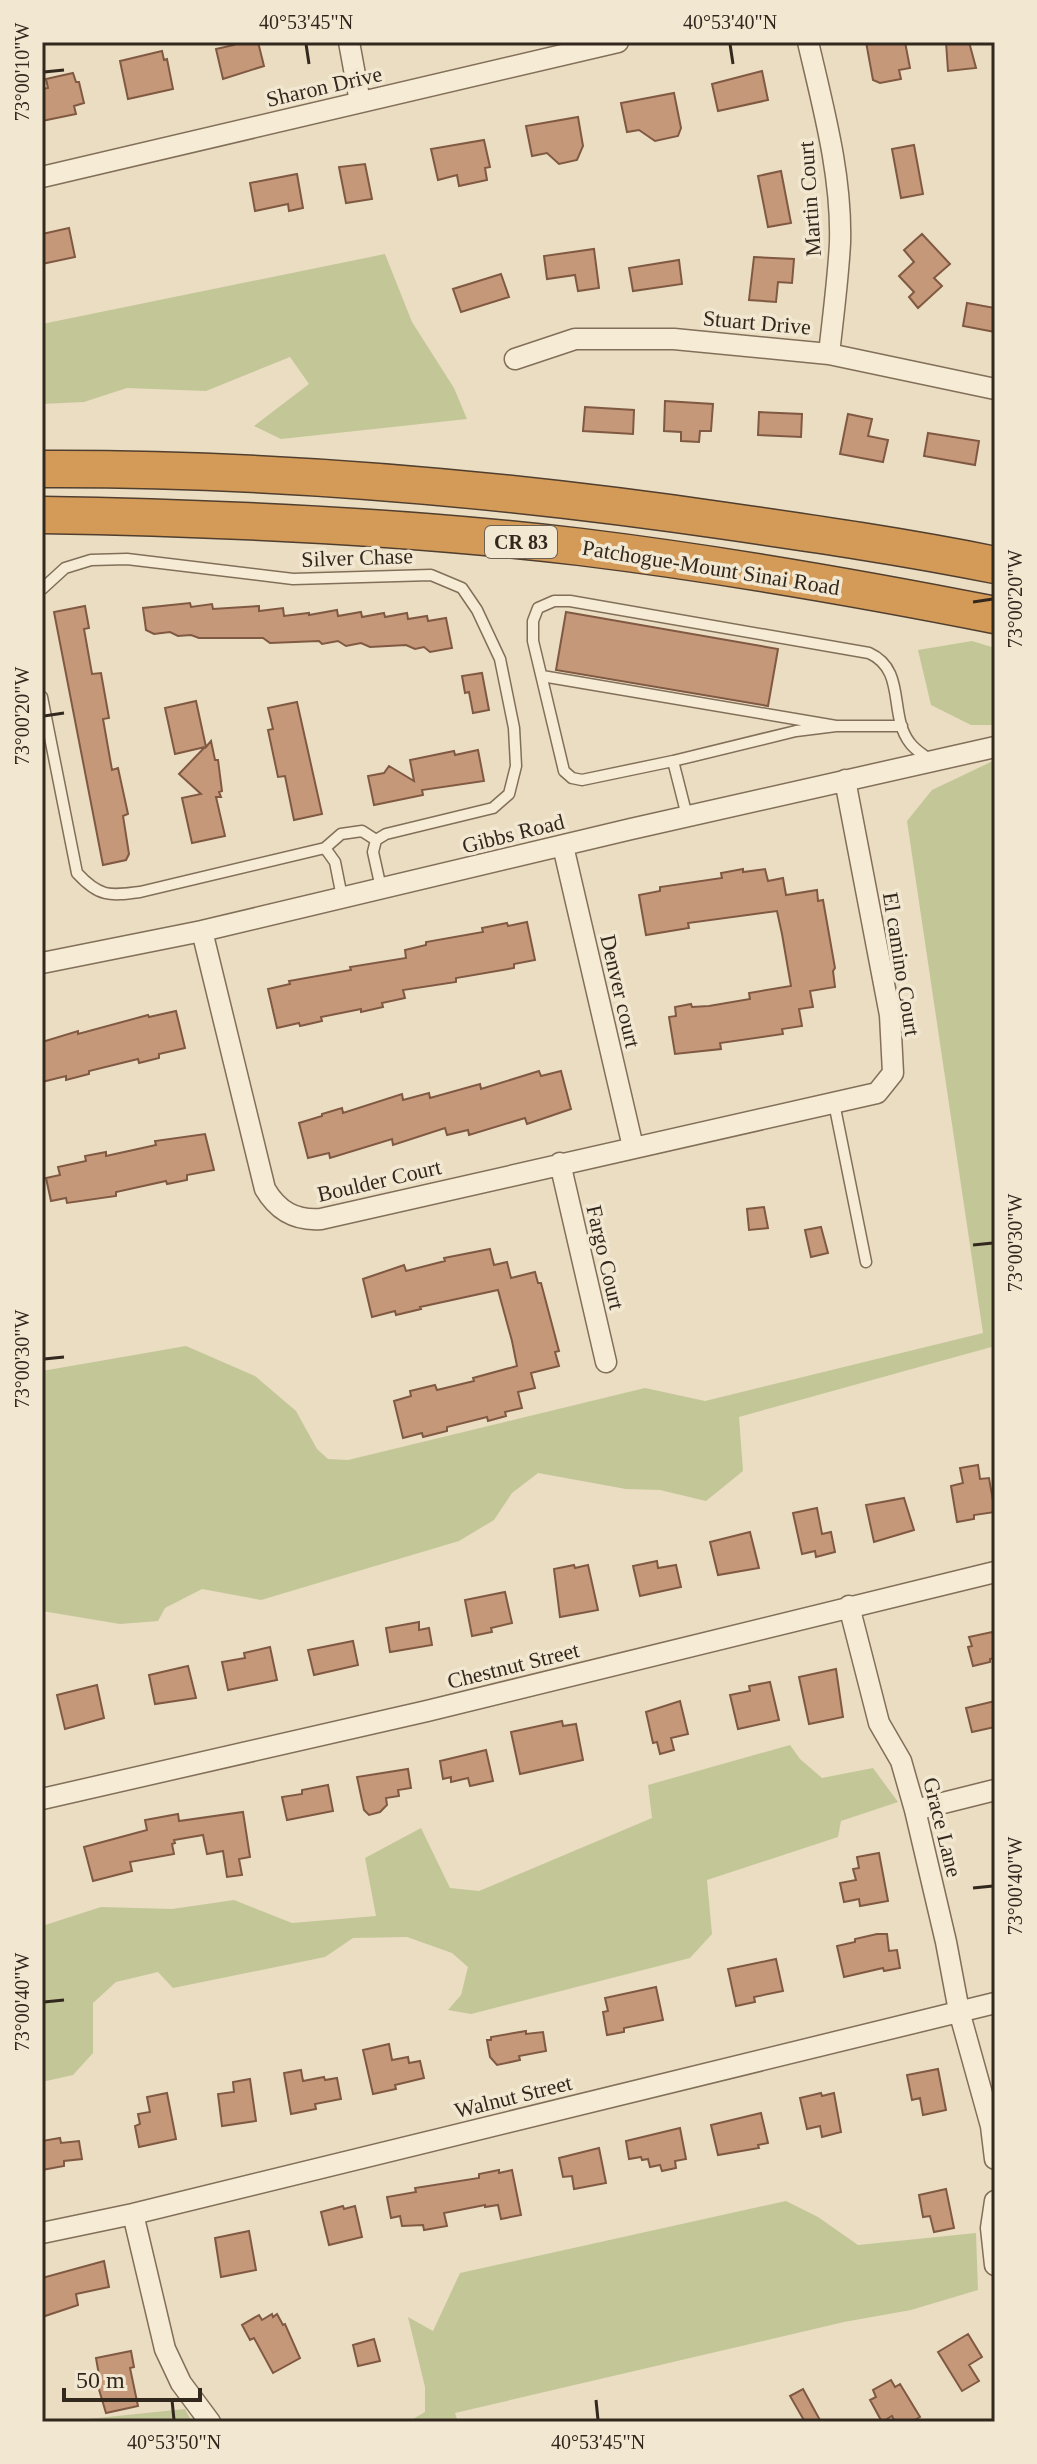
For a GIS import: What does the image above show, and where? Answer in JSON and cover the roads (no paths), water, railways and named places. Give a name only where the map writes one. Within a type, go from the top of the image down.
[{"type":"highway","name":"Patchogue-Mount Sinai Road","points":[[42,469],[249,473],[555,497],[897,545],[995,565]]},
{"type":"highway","name":"Patchogue-Mount Sinai Road","points":[[42,515],[329,524],[578,547],[711,564],[995,615]]},
{"type":"street","points":[[349,42],[360,102]]},
{"type":"street","name":"Sharon Drive","points":[[42,177],[618,42]]},
{"type":"street","name":"Martin Court","points":[[808,42],[836,183],[840,241],[829,354]]},
{"type":"street","name":"Stuart Drive","points":[[515,359],[575,339],[674,339],[829,354],[995,389]]},
{"type":"street","name":"Gibbs Road","points":[[42,963],[202,931],[687,816],[995,747]]},
{"type":"street","name":"El camino Court","points":[[633,1147],[877,1093],[893,1073],[890,1015],[845,780]]},
{"type":"street","name":"Denver court","points":[[563,846],[633,1147]]},
{"type":"street","name":"Boulder Court","points":[[202,931],[265,1189],[285,1212],[302,1219],[321,1219],[633,1147]]},
{"type":"street","name":"Fargo Court","points":[[560,1163],[606,1362]]},
{"type":"street","name":"Chestnut Street","points":[[42,1799],[427,1711],[995,1572]]},
{"type":"street","name":"Grace Lane","points":[[849,1606],[879,1723],[901,1761],[915,1810],[959,2011],[991,2126],[995,2159]]},
{"type":"street","points":[[915,1810],[995,1790]]},
{"type":"street","name":"Walnut Street","points":[[42,2233],[133,2214],[995,2003]]},
{"type":"street","points":[[995,2201],[991,2228],[995,2265]]},
{"type":"street","points":[[133,2214],[165,2349],[181,2383],[210,2422]]},
{"type":"lane","name":"Silver Chase","points":[[42,589],[65,568],[91,560],[127,559],[293,579],[431,575],[462,588],[477,610],[500,659],[514,728],[516,766],[509,794],[493,808],[386,834],[376,840]]},
{"type":"lane","points":[[902,726],[836,726],[796,731],[673,761],[582,780],[572,778],[564,771],[533,641],[533,621],[538,608],[554,601],[570,601],[869,653],[883,659],[890,671],[902,726],[910,743],[932,761]]},
{"type":"lane","points":[[542,676],[836,726]]},
{"type":"lane","points":[[42,697],[77,873],[92,888],[111,896],[140,892],[325,848],[341,834],[362,831],[376,840],[373,852],[381,888]]},
{"type":"lane","points":[[673,761],[687,816]]},
{"type":"lane","points":[[325,848],[335,862],[342,897]]},
{"type":"lane","points":[[834,1103],[866,1262]]}]
